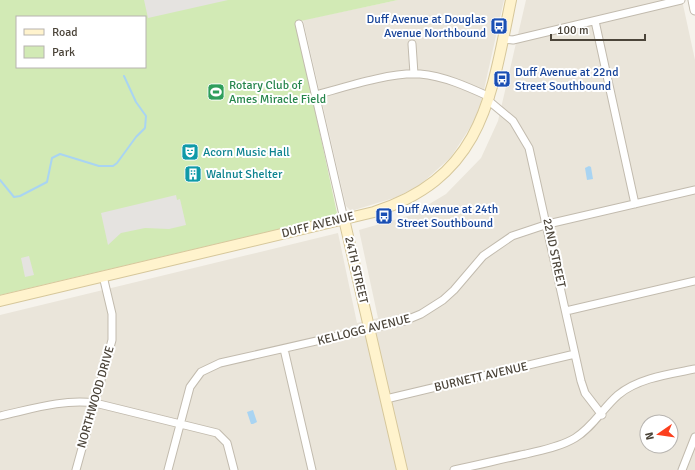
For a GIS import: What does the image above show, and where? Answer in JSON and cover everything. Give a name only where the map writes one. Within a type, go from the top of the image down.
[{"type":"main road","name":"DUFF AVENUE","points":[[0,301],[344,219],[405,201],[440,176],[467,146],[477,130],[489,99],[511,0]]},
{"type":"main road","name":"24TH STREET","points":[[344,219],[402,470]]},
{"type":"street","points":[[503,39],[513,40],[681,0]]},
{"type":"street","points":[[693,0],[695,10]]},
{"type":"street","points":[[595,21],[636,204]]},
{"type":"street","name":"24TH STREET","points":[[299,24],[344,219]]},
{"type":"street","points":[[412,44],[414,74]]},
{"type":"street","name":"22ND STREET","points":[[316,94],[384,78],[414,74],[444,79],[489,99],[506,114],[525,138],[533,160],[575,354],[585,393],[602,414]]},
{"type":"street","name":"KELLOGG AVENUE","points":[[168,470],[190,387],[201,372],[220,363],[404,321],[432,308],[454,290],[483,256],[512,236],[548,224],[695,190]]},
{"type":"street","name":"NORTHWOOD DRIVE","points":[[76,470],[112,340],[112,314],[103,276]]},
{"type":"street","points":[[566,311],[695,281]]},
{"type":"street","points":[[284,349],[312,470]]},
{"type":"street","name":"BURNETT AVENUE","points":[[386,399],[575,354]]},
{"type":"street","points":[[454,470],[558,446],[584,432],[626,388],[638,383],[695,369]]},
{"type":"street","points":[[682,372],[695,372]]},
{"type":"street","points":[[0,416],[61,402],[77,401],[95,403],[210,430],[222,437],[227,443],[234,470]]},
{"type":"street","points":[[683,470],[695,437]]},
{"type":"shaded area","points":[[144,0],[228,0],[148,18]]},
{"type":"shaded area","points":[[398,0],[504,0],[481,103],[473,123],[451,157],[420,185],[397,197],[351,211],[346,206],[303,20]]},
{"type":"shaded area","points":[[526,0],[682,0],[695,60],[695,470],[0,470],[0,315],[338,233],[357,323],[378,318],[359,230],[411,215],[446,194],[481,158],[498,121]]},
{"type":"shaded area","points":[[176,195],[177,200],[180,199],[186,225],[169,229],[145,228],[121,233],[108,245],[101,213]]},
{"type":"shaded area","points":[[29,256],[34,275],[25,277],[21,258]]},
{"type":"green space","points":[[0,0],[398,0],[296,22],[337,213],[334,216],[0,295]]},
{"type":"water","points":[[589,166],[591,167],[593,179],[587,180],[585,168]]},
{"type":"water","points":[[253,410],[257,422],[251,424],[247,412]]},
{"type":"waterway","points":[[0,180],[14,197],[20,196],[47,182],[52,158],[60,154],[99,166],[113,166],[117,163],[136,137],[145,128],[146,116],[136,102],[124,76]]},
{"type":"place","name":"Duff Avenue at Douglas Avenue Northbound","points":[[499,26]]},
{"type":"place","name":"Duff Avenue at 22nd Street Southbound","points":[[502,79]]},
{"type":"place","name":"Rotary Club of Ames Miracle Field","points":[[216,92]]},
{"type":"place","name":"Acorn Music Hall","points":[[190,152]]},
{"type":"place","name":"Walnut Shelter","points":[[193,174]]},
{"type":"place","name":"Duff Avenue at 24th Street Southbound","points":[[384,216]]}]
